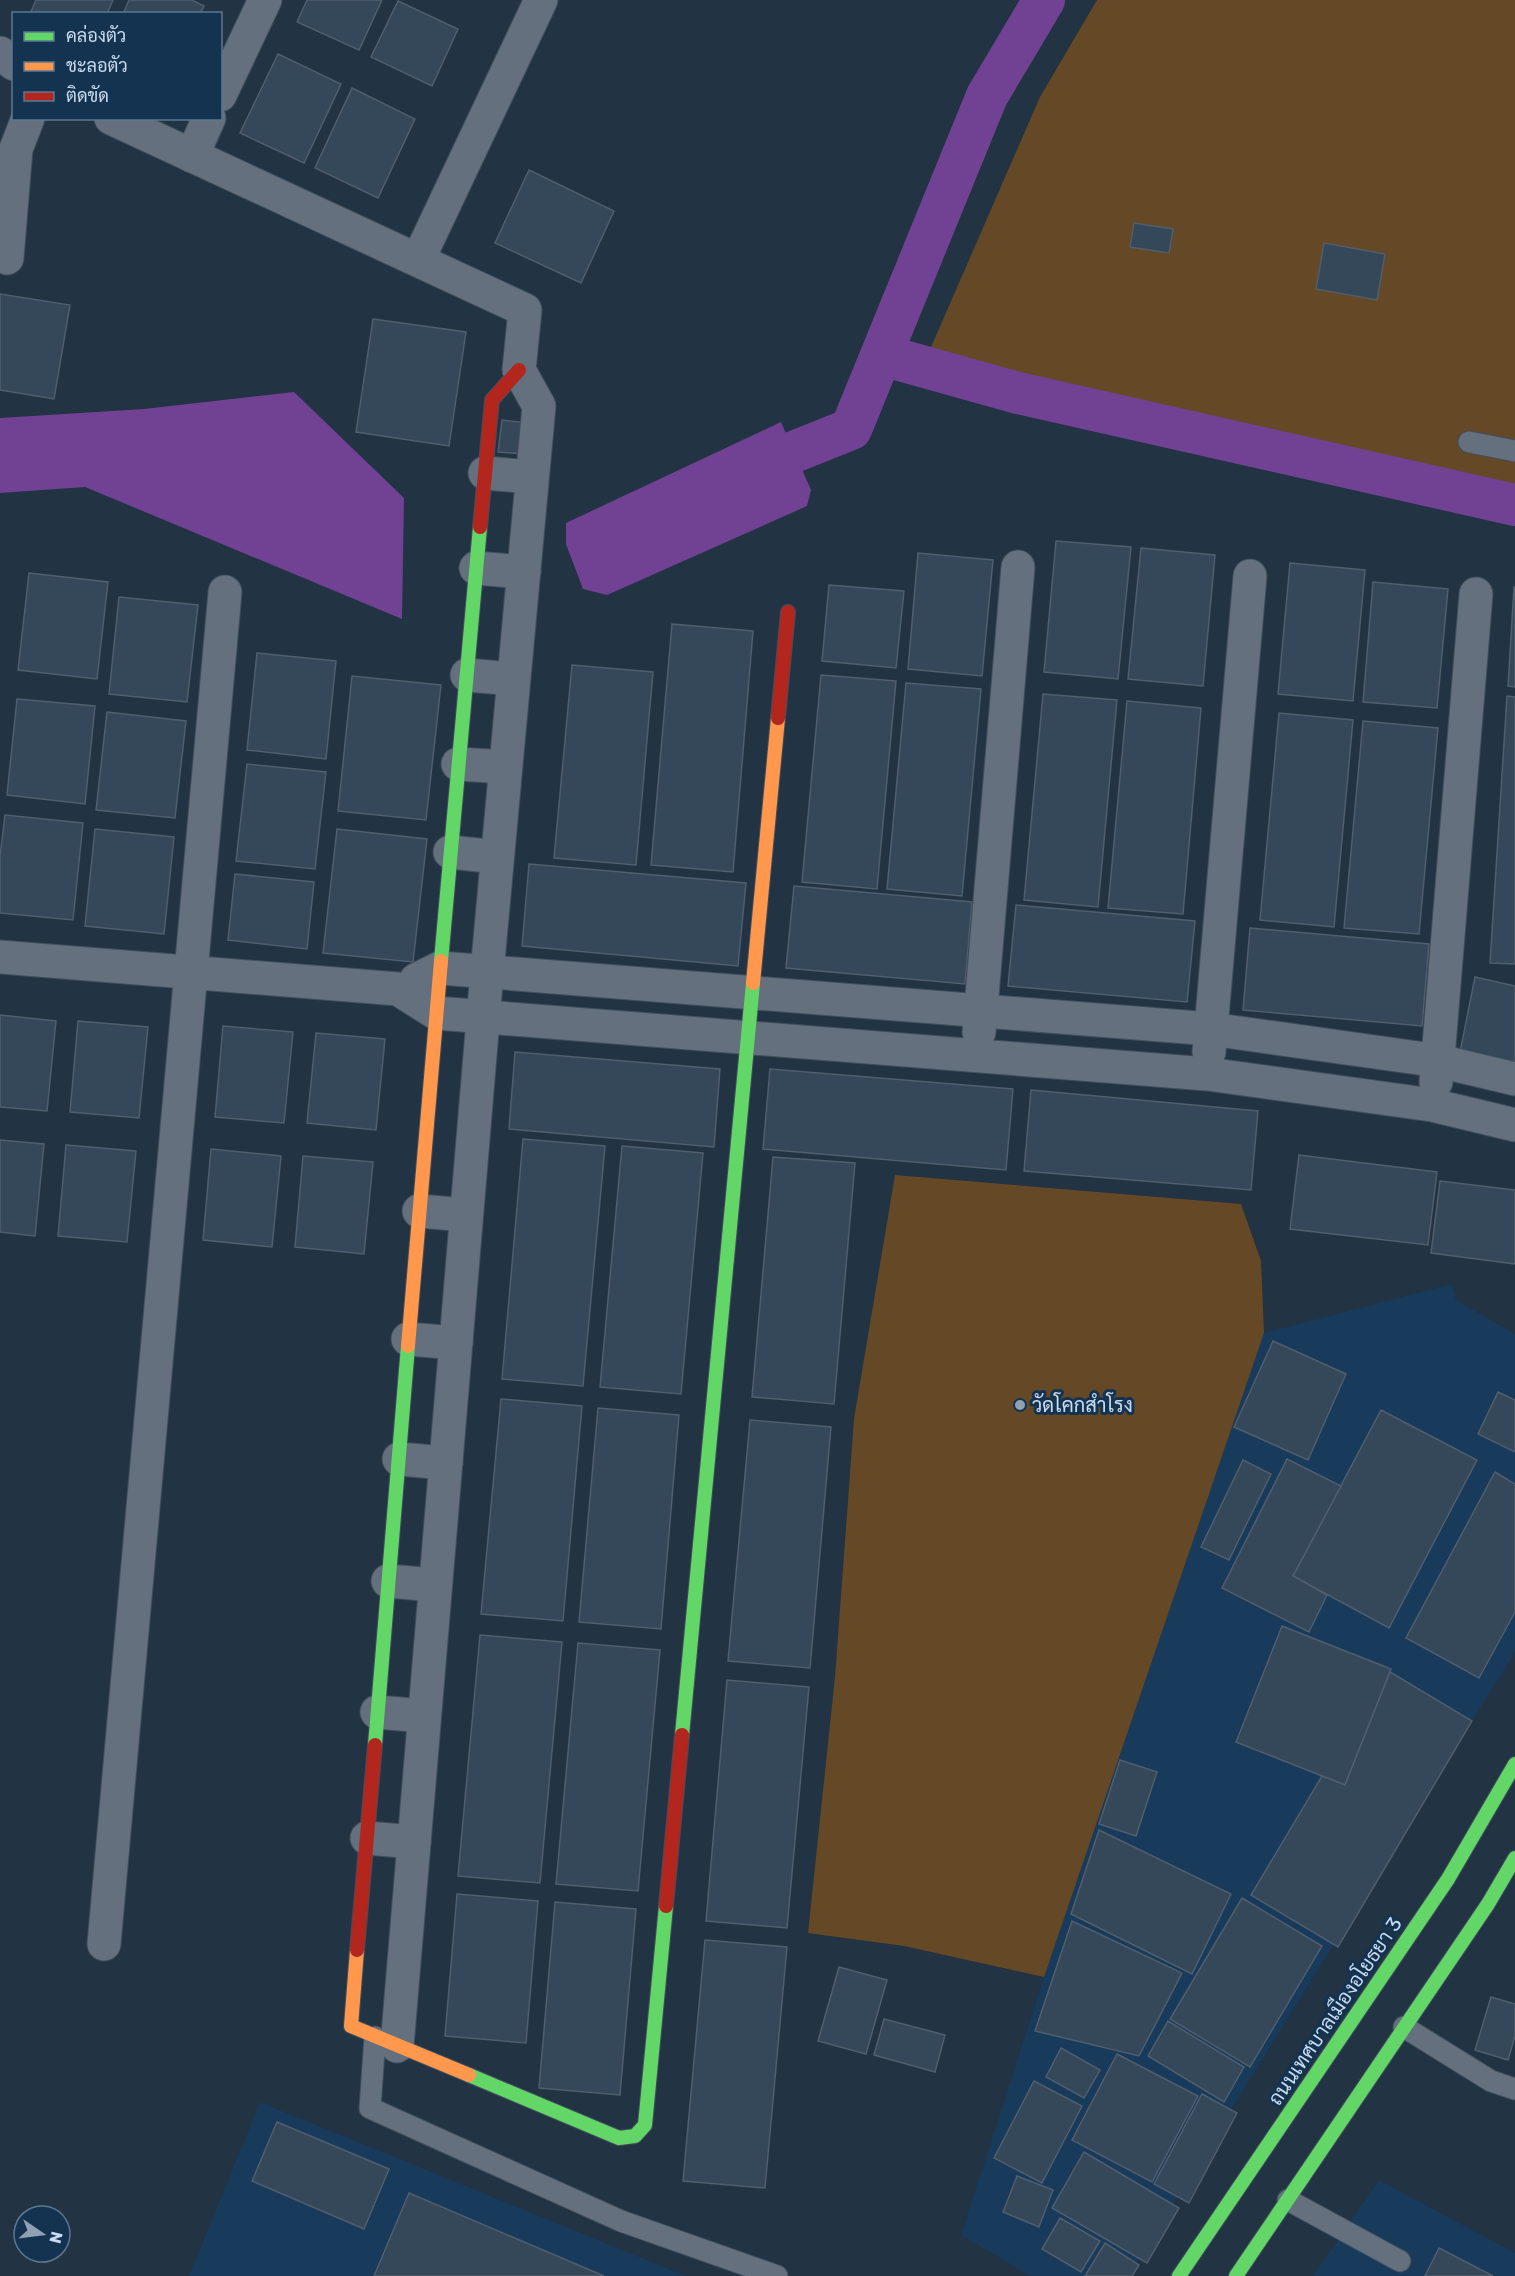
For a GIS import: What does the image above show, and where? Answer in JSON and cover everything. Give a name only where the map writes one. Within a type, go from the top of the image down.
[{"type":"street","points":[[222,91],[265,0]]},
{"type":"street","points":[[418,260],[541,0]]},
{"type":"street","points":[[0,53],[12,62]]},
{"type":"street","points":[[7,258],[16,149],[27,120]]},
{"type":"street","points":[[115,120],[525,309],[519,370],[538,406],[483,1016],[414,1842],[386,2042]]},
{"type":"street","points":[[192,156],[208,120]]},
{"type":"street","points":[[519,370],[492,400],[436,1013],[351,2026],[619,2138],[635,2136],[645,2125],[788,612]]},
{"type":"street","points":[[485,473],[532,477]]},
{"type":"street","points":[[977,1056],[1018,567]]},
{"type":"street","points":[[476,568],[524,572]]},
{"type":"street","points":[[1207,1074],[1250,576]]},
{"type":"street","points":[[104,1944],[225,591]]},
{"type":"street","points":[[1432,1105],[1439,1061],[1476,594]]},
{"type":"street","points":[[467,675],[513,679]]},
{"type":"street","points":[[458,764],[505,767]]},
{"type":"street","points":[[450,852],[497,857]]},
{"type":"street","points":[[0,957],[398,989],[436,1013],[1207,1074],[1432,1105],[1515,1125]]},
{"type":"street","points":[[398,989],[440,968],[1211,1029],[1439,1061],[1515,1079]]},
{"type":"street","points":[[632,1028],[635,984]]},
{"type":"street","points":[[866,1047],[870,1003]]},
{"type":"street","points":[[1093,1065],[1097,1020]]},
{"type":"street","points":[[1318,1089],[1324,1045]]},
{"type":"street","points":[[419,1212],[466,1215]]},
{"type":"street","points":[[408,1339],[456,1343]]},
{"type":"street","points":[[399,1459],[446,1463]]},
{"type":"street","points":[[388,1581],[435,1585]]},
{"type":"street","points":[[377,1712],[424,1716]]},
{"type":"street","name":"ถนนเทศบาลเมืองอโยธยา 3","points":[[1179,2276],[1448,1879],[1515,1764]]},
{"type":"street","points":[[367,1838],[414,1842]]},
{"type":"street","points":[[1236,2276],[1488,1904],[1515,1858]]},
{"type":"lane","points":[[1469,442],[1515,451]]},
{"type":"lane","points":[[1404,2027],[1491,2081],[1515,2089]]},
{"type":"lane","points":[[386,2042],[370,2108],[621,2221],[777,2276]]},
{"type":"lane","points":[[1288,2200],[1400,2261]]},
{"type":"shaded area","points":[[1097,0],[1515,0],[1515,488],[928,354],[1040,97]]},
{"type":"shaded area","points":[[294,392],[404,498],[402,619],[85,487],[0,493],[0,418],[144,409]]},
{"type":"shaded area","points":[[781,422],[811,490],[807,506],[607,595],[583,589],[566,544],[566,523]]},
{"type":"shaded area","points":[[895,1175],[1241,1204],[1261,1261],[1264,1333],[1044,1977],[904,1946],[808,1933],[835,1677],[854,1419]]},
{"type":"shaded area","points":[[1452,1284],[1456,1300],[1515,1334],[1515,1652],[1128,2276],[1030,2276],[961,2235],[1044,1977],[1264,1333]]},
{"type":"shaded area","points":[[260,2102],[686,2276],[189,2276]]},
{"type":"shaded area","points":[[1379,2180],[1515,2253],[1515,2276],[1313,2276]]},
{"type":"building","points":[[36,0],[113,0],[108,12],[31,12]]},
{"type":"building","points":[[129,0],[192,0],[204,6],[201,12],[124,12]]},
{"type":"building","points":[[307,0],[382,0],[359,50],[297,22]]},
{"type":"building","points":[[398,1],[458,29],[432,86],[371,57]]},
{"type":"building","points":[[278,54],[341,84],[304,163],[240,133]]},
{"type":"building","points":[[352,88],[415,119],[378,198],[315,168]]},
{"type":"building","points":[[529,170],[614,211],[581,283],[495,243]]},
{"type":"building","points":[[1134,223],[1173,229],[1169,253],[1130,247]]},
{"type":"building","points":[[1324,243],[1385,254],[1377,300],[1316,289]]},
{"type":"building","points":[[0,294],[70,305],[54,399],[0,390]]},
{"type":"building","points":[[373,319],[466,332],[449,446],[356,432]]},
{"type":"building","points":[[502,420],[527,423],[524,454],[498,452]]},
{"type":"building","points":[[1056,541],[1131,547],[1118,679],[1044,672]]},
{"type":"building","points":[[1141,548],[1215,555],[1203,686],[1128,679]]},
{"type":"building","points":[[918,553],[993,560],[982,676],[908,669]]},
{"type":"building","points":[[1290,563],[1365,570],[1353,701],[1278,694]]},
{"type":"building","points":[[29,573],[108,582],[97,679],[18,670]]},
{"type":"building","points":[[1373,582],[1448,589],[1437,708],[1363,702]]},
{"type":"building","points":[[829,585],[904,591],[896,668],[822,661]]},
{"type":"building","points":[[1515,587],[1515,687],[1508,686]]},
{"type":"building","points":[[119,597],[198,605],[187,702],[109,694]]},
{"type":"building","points":[[672,624],[753,631],[733,872],[651,865]]},
{"type":"building","points":[[257,653],[336,661],[326,759],[247,750]]},
{"type":"building","points":[[572,665],[653,672],[636,865],[554,858]]},
{"type":"building","points":[[821,675],[896,681],[877,889],[802,882]]},
{"type":"building","points":[[352,676],[441,685],[426,820],[338,811]]},
{"type":"building","points":[[906,683],[981,689],[962,896],[887,889]]},
{"type":"building","points":[[1043,694],[1117,700],[1098,907],[1024,900]]},
{"type":"building","points":[[1507,696],[1515,697],[1515,964],[1490,963]]},
{"type":"building","points":[[17,699],[95,706],[85,804],[7,795]]},
{"type":"building","points":[[1127,701],[1201,708],[1183,914],[1108,908]]},
{"type":"building","points":[[107,712],[186,721],[175,818],[96,810]]},
{"type":"building","points":[[1279,713],[1353,720],[1334,927],[1260,920]]},
{"type":"building","points":[[1363,721],[1438,728],[1419,934],[1344,928]]},
{"type":"building","points":[[247,764],[326,772],[315,869],[236,861]]},
{"type":"building","points":[[5,815],[83,823],[73,920],[0,913],[0,856]]},
{"type":"building","points":[[95,829],[174,837],[164,934],[85,926]]},
{"type":"building","points":[[337,829],[427,839],[413,962],[323,953]]},
{"type":"building","points":[[529,864],[746,883],[738,966],[522,946]]},
{"type":"building","points":[[235,874],[314,882],[307,949],[228,940]]},
{"type":"building","points":[[794,886],[972,902],[965,984],[786,968]]},
{"type":"building","points":[[1016,905],[1195,921],[1187,1002],[1008,986]]},
{"type":"building","points":[[1250,928],[1429,944],[1422,1026],[1243,1010]]},
{"type":"building","points":[[1475,977],[1515,986],[1515,1064],[1460,1052]]},
{"type":"building","points":[[0,1015],[56,1021],[47,1111],[0,1107]]},
{"type":"building","points":[[78,1021],[148,1027],[139,1118],[70,1112]]},
{"type":"building","points":[[223,1026],[293,1032],[284,1123],[215,1117]]},
{"type":"building","points":[[316,1033],[385,1039],[376,1130],[307,1123]]},
{"type":"building","points":[[515,1052],[720,1069],[714,1147],[509,1129]]},
{"type":"building","points":[[770,1069],[1013,1089],[1006,1170],[763,1149]]},
{"type":"building","points":[[1031,1090],[1258,1111],[1251,1190],[1024,1171]]},
{"type":"building","points":[[523,1139],[605,1146],[583,1386],[502,1379]]},
{"type":"building","points":[[0,1140],[44,1144],[35,1236],[0,1232]]},
{"type":"building","points":[[66,1145],[136,1151],[127,1242],[58,1236]]},
{"type":"building","points":[[622,1146],[703,1153],[681,1394],[600,1387]]},
{"type":"building","points":[[211,1149],[281,1156],[272,1247],[203,1240]]},
{"type":"building","points":[[1299,1155],[1437,1172],[1428,1245],[1290,1229]]},
{"type":"building","points":[[303,1156],[373,1162],[364,1254],[295,1247]]},
{"type":"building","points":[[773,1157],[855,1163],[834,1404],[752,1397]]},
{"type":"building","points":[[1440,1181],[1515,1190],[1515,1264],[1431,1253]]},
{"type":"building","points":[[1273,1341],[1346,1374],[1308,1460],[1234,1427]]},
{"type":"building","points":[[1498,1392],[1515,1400],[1515,1452],[1478,1434]]},
{"type":"building","points":[[501,1399],[582,1406],[563,1621],[481,1614]]},
{"type":"building","points":[[598,1408],[679,1415],[661,1629],[579,1622]]},
{"type":"building","points":[[1381,1410],[1477,1460],[1389,1628],[1293,1576]]},
{"type":"building","points":[[750,1420],[831,1427],[810,1668],[728,1661]]},
{"type":"building","points":[[1287,1459],[1341,1486],[1293,1576],[1327,1595],[1309,1632],[1222,1588]]},
{"type":"building","points":[[1243,1460],[1271,1474],[1229,1560],[1201,1547]]},
{"type":"building","points":[[1495,1472],[1515,1484],[1515,1612],[1479,1678],[1406,1638]]},
{"type":"building","points":[[1282,1626],[1391,1669],[1345,1785],[1236,1742]]},
{"type":"building","points":[[480,1635],[562,1642],[540,1883],[458,1876]]},
{"type":"building","points":[[578,1643],[660,1650],[638,1891],[556,1884]]},
{"type":"building","points":[[1390,1672],[1472,1721],[1338,1947],[1251,1895],[1322,1776],[1345,1785]]},
{"type":"building","points":[[727,1680],[809,1687],[787,1928],[706,1921]]},
{"type":"building","points":[[1120,1760],[1157,1772],[1136,1836],[1099,1824]]},
{"type":"building","points":[[1099,1830],[1231,1894],[1192,1974],[1071,1914]]},
{"type":"building","points":[[457,1894],[538,1901],[526,2043],[445,2036]]},
{"type":"building","points":[[1242,1898],[1322,1946],[1250,2067],[1170,2019]]},
{"type":"building","points":[[555,1902],[636,1909],[620,2095],[539,2088]]},
{"type":"building","points":[[1072,1921],[1182,1973],[1139,2056],[1035,2031]]},
{"type":"building","points":[[705,1940],[787,1947],[765,2188],[683,2181]]},
{"type":"building","points":[[839,1967],[887,1980],[866,2054],[818,2041]]},
{"type":"building","points":[[1491,1997],[1515,2004],[1515,2036],[1508,2060],[1475,2050]]},
{"type":"building","points":[[884,2019],[945,2035],[935,2072],[874,2055]]},
{"type":"building","points":[[1168,2021],[1244,2067],[1224,2102],[1148,2056]]},
{"type":"building","points":[[1061,2048],[1100,2070],[1084,2098],[1046,2077]]},
{"type":"building","points":[[1117,2054],[1198,2096],[1152,2182],[1072,2140]]},
{"type":"building","points":[[1034,2081],[1082,2106],[1042,2183],[994,2158]]},
{"type":"building","points":[[1202,2094],[1237,2113],[1189,2203],[1154,2184]]},
{"type":"building","points":[[277,2122],[389,2169],[364,2229],[252,2181]]},
{"type":"building","points":[[1084,2152],[1179,2208],[1147,2263],[1052,2208]]},
{"type":"building","points":[[1017,2176],[1053,2190],[1039,2227],[1003,2212]]},
{"type":"building","points":[[409,2193],[604,2276],[374,2276]]},
{"type":"building","points":[[1060,2218],[1100,2241],[1081,2272],[1042,2249]]},
{"type":"building","points":[[1105,2243],[1139,2265],[1132,2276],[1085,2276]]},
{"type":"building","points":[[1439,2248],[1493,2276],[1425,2276]]},
{"type":"waterway","points":[[741,473],[851,429],[987,96],[1044,0]]},
{"type":"waterway","points":[[882,355],[1018,393],[1515,505]]},
{"type":"traffic: fast","points":[[441,961],[480,527]]},
{"type":"traffic: fast","points":[[682,1735],[753,983]]},
{"type":"traffic: fast","points":[[375,1745],[408,1346]]},
{"type":"traffic: fast","points":[[1179,2276],[1448,1879],[1515,1764]]},
{"type":"traffic: fast","points":[[1236,2276],[1488,1904],[1515,1858]]},
{"type":"traffic: fast","points":[[469,2075],[619,2138],[635,2136],[645,2125],[666,1906]]},
{"type":"traffic: slow","points":[[753,983],[778,718]]},
{"type":"traffic: slow","points":[[408,1346],[441,961]]},
{"type":"traffic: slow","points":[[357,1950],[351,2026],[469,2075]]},
{"type":"traffic: jam","points":[[480,527],[492,400],[519,370]]},
{"type":"traffic: jam","points":[[778,718],[788,612]]},
{"type":"traffic: jam","points":[[666,1906],[682,1735]]},
{"type":"traffic: jam","points":[[357,1950],[375,1745]]},
{"type":"place","name":"วัดโคกสำโรง","points":[[1020,1405]]}]
